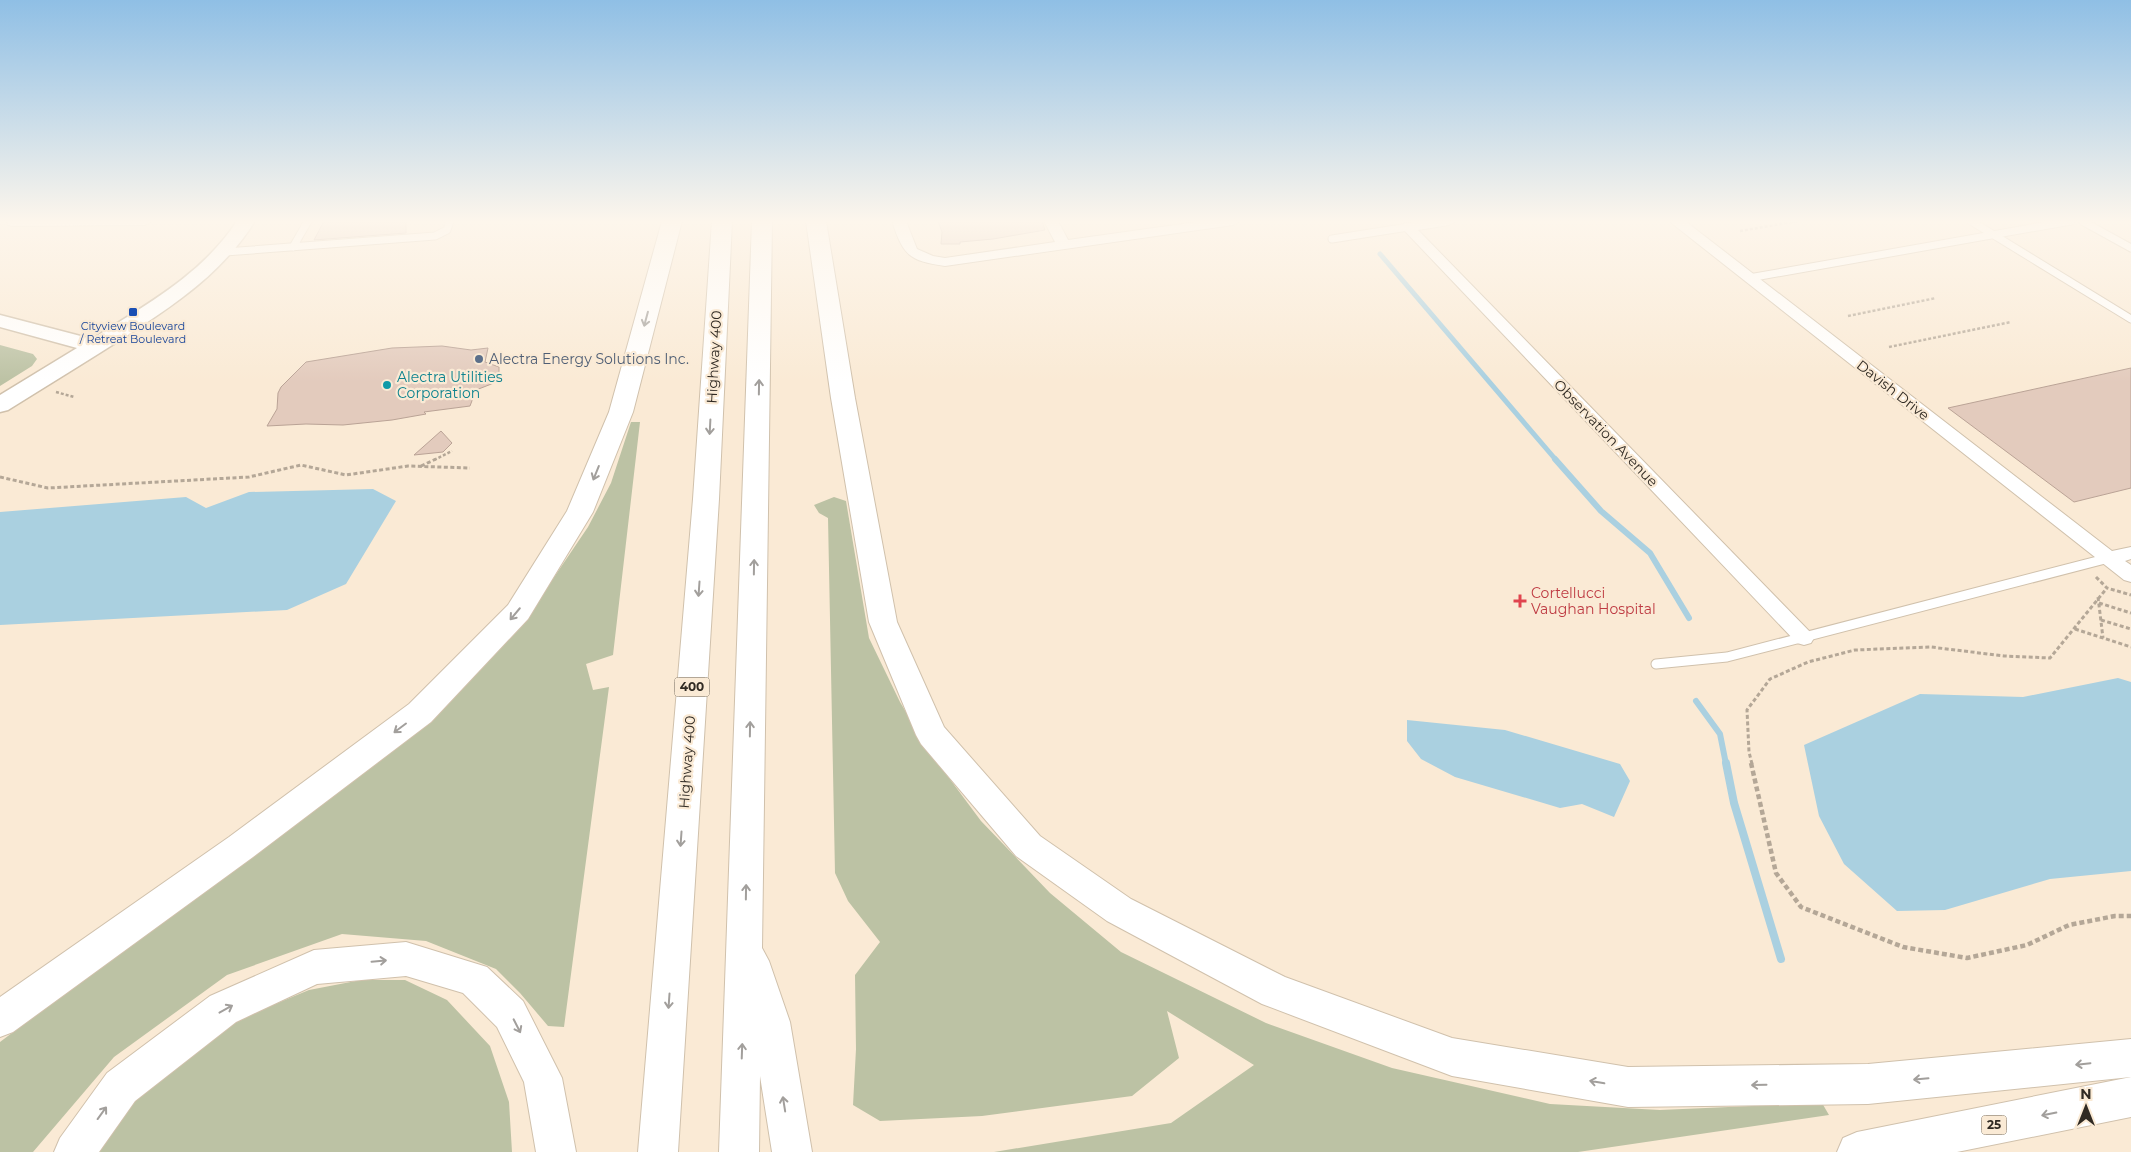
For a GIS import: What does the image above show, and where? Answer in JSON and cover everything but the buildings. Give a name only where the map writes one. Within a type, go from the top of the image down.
[{"type":"main road","points":[[0,1019],[241,848],[420,713],[518,612],[580,512],[621,412],[658,275]]},
{"type":"main road","name":"Highway 400","points":[[658,1152],[706,499],[719,275]]},
{"type":"main road","points":[[739,1152],[761,275]]},
{"type":"main road","points":[[824,275],[842,398],[883,622],[932,735],[1028,846],[1119,910],[1275,991],[1452,1057],[1628,1087],[1868,1084],[2131,1058]]},
{"type":"main road","points":[[745,941],[771,1022],[792,1152]]},
{"type":"main road","points":[[74,1152],[121,1087],[223,1009],[314,967],[406,959],[474,979],[510,1014],[543,1078],[556,1152]]},
{"type":"main road","name":"25","points":[[1857,1152],[2131,1097]]},
{"type":"street","points":[[0,405],[96,347],[181,290],[200,275]]},
{"type":"street","name":"Observation Avenue","points":[[1454,275],[1804,638]]},
{"type":"street","name":"Davish Drive","points":[[1745,275],[2110,558]]},
{"type":"street","points":[[0,321],[96,347]]},
{"type":"street","points":[[2110,558],[2131,553]]},
{"type":"street","points":[[2110,558],[2131,575]]},
{"type":"lane","points":[[1749,278],[1767,275]]},
{"type":"lane","points":[[2059,275],[2131,319]]},
{"type":"lane","points":[[1656,664],[1701,661],[1804,638],[2110,558]]},
{"type":"path","points":[[1848,316],[1936,298]]},
{"type":"path","points":[[1888,347],[2011,322]]},
{"type":"path","points":[[420,466],[452,451]]},
{"type":"path","points":[[0,477],[48,488],[249,478],[301,465],[346,475],[408,466],[470,468]]},
{"type":"path","points":[[2131,595],[2107,588],[2050,658],[2004,656],[1932,647],[1855,650],[1808,662],[1770,679],[1747,710],[1748,752],[1776,872],[1801,907],[1904,947],[1967,958],[2027,945],[2069,924],[2115,916],[2131,916]]},
{"type":"path","points":[[2098,597],[2103,638]]},
{"type":"path","points":[[2099,603],[2131,613]]},
{"type":"path","points":[[2101,620],[2131,630]]},
{"type":"path","points":[[2075,629],[2131,647]]},
{"type":"green space","points":[[0,345],[33,354],[37,359],[32,366],[0,386]]},
{"type":"green space","points":[[631,422],[640,422],[613,655],[586,664],[593,690],[609,687],[564,1027],[548,1026],[520,993],[496,969],[426,941],[342,934],[227,975],[114,1057],[33,1152],[0,1152],[0,1042],[113,957],[523,623],[588,527],[611,483]]},
{"type":"green space","points":[[834,497],[846,501],[869,638],[900,702],[929,751],[981,821],[1050,893],[1121,952],[1266,1023],[1392,1068],[1550,1104],[1660,1110],[1822,1103],[1829,1115],[1578,1152],[994,1152],[1171,1123],[1254,1065],[1167,1011],[1179,1058],[1132,1096],[982,1116],[880,1121],[853,1105],[856,1049],[855,975],[880,942],[848,901],[835,873],[828,518],[819,513],[814,505]]},
{"type":"green space","points":[[361,980],[405,980],[447,1000],[490,1046],[509,1102],[512,1152],[93,1152],[125,1106],[227,1024],[309,990]]},
{"type":"water","points":[[373,489],[396,501],[346,584],[287,610],[0,625],[0,512],[186,497],[206,508],[249,492]]},
{"type":"water","points":[[2118,678],[2131,682],[2131,871],[2050,879],[1945,910],[1897,911],[1844,864],[1819,816],[1804,745],[1920,694],[2023,697]]},
{"type":"water","points":[[1407,720],[1505,730],[1620,764],[1630,781],[1614,817],[1582,804],[1560,808],[1455,777],[1421,759],[1407,741]]},
{"type":"waterway","points":[[1398,275],[1556,460]]},
{"type":"waterway","points":[[1555,459],[1601,511],[1650,553],[1689,618]]},
{"type":"waterway","points":[[1696,701],[1720,734],[1726,764]]},
{"type":"waterway","points":[[1726,763],[1734,803],[1781,959]]},
{"type":"place","name":"Cityview Boulevard / Retreat Boulevard","points":[[133,312]]},
{"type":"place","name":"Alectra Energy Solutions Inc.","points":[[479,359]]},
{"type":"place","name":"Alectra Utilities Corporation","points":[[387,385]]},
{"type":"place","name":"Cortellucci Vaughan Hospital","points":[[1520,601]]}]
